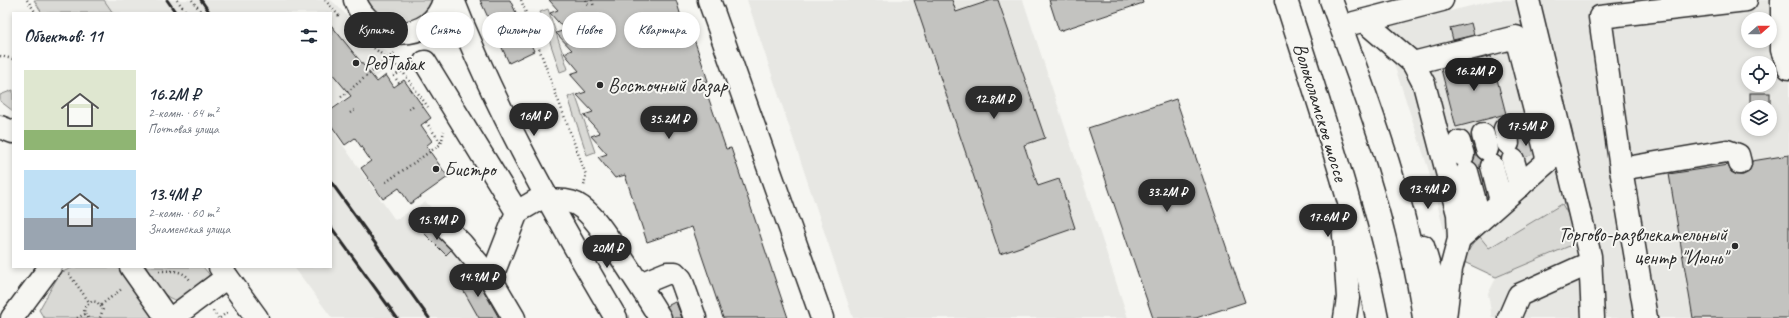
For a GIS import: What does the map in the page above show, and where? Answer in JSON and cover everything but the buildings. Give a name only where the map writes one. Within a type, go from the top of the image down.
[{"type":"main road","points":[[355,0],[361,12],[368,21],[377,27],[388,32],[399,33],[416,29]]},
{"type":"main road","points":[[439,12],[444,0]]},
{"type":"main road","points":[[453,0],[474,49],[547,198],[568,237],[616,318]]},
{"type":"main road","points":[[709,0],[822,318]]},
{"type":"main road","name":"Волоколамское шоссе","points":[[1286,0],[1336,159],[1369,274],[1377,318]]},
{"type":"main road","points":[[1331,0],[1372,115],[1400,205],[1421,296],[1424,318]]},
{"type":"main road","points":[[1341,27],[1442,0]]},
{"type":"main road","points":[[1528,0],[1590,256],[1594,318]]},
{"type":"main road","points":[[1646,318],[1621,169],[1600,17],[1746,0]]},
{"type":"main road","points":[[1782,0],[1782,50],[1789,68]]},
{"type":"main road","points":[[1364,20],[1413,63],[1424,84],[1458,214],[1459,238],[1451,269],[1445,318]]},
{"type":"main road","points":[[1413,63],[1516,37],[1548,161],[1521,146],[1520,186],[1459,238]]},
{"type":"main road","points":[[426,62],[517,212]]},
{"type":"main road","points":[[1372,115],[1418,229],[1433,280],[1442,318]]},
{"type":"main road","points":[[0,127],[12,132]]},
{"type":"main road","points":[[1487,150],[1501,202]]},
{"type":"main road","points":[[1621,169],[1727,151],[1738,155],[1740,163]]},
{"type":"main road","points":[[1463,156],[1480,220]]},
{"type":"main road","points":[[1336,159],[1346,238],[1348,298],[1346,318]]},
{"type":"main road","points":[[491,279],[517,212],[547,198],[573,203],[586,211],[603,232],[640,284],[660,318]]},
{"type":"main road","points":[[439,221],[461,243],[491,279],[514,318]]},
{"type":"main road","points":[[1510,318],[1519,295],[1590,263]]},
{"type":"main road","points":[[132,268],[167,318]]},
{"type":"main road","points":[[19,315],[60,271]]},
{"type":"main road","points":[[172,318],[224,272],[257,318]]},
{"type":"main road","points":[[640,284],[667,274],[675,273],[681,279],[695,318]]},
{"type":"path","points":[[27,0],[35,12]]},
{"type":"path","points":[[177,0],[186,12]]},
{"type":"path","points":[[192,0],[201,12]]},
{"type":"path","points":[[521,0],[586,175],[583,189]]},
{"type":"path","points":[[586,0],[588,5]]},
{"type":"path","points":[[592,0],[594,7]]},
{"type":"path","points":[[0,56],[12,59]]},
{"type":"path","points":[[341,97],[387,58]]},
{"type":"path","points":[[399,84],[394,76],[402,71],[431,112]]},
{"type":"path","points":[[409,109],[414,105]]},
{"type":"path","points":[[350,113],[355,110]]},
{"type":"path","points":[[426,122],[441,144]]},
{"type":"path","points":[[386,182],[441,144],[444,130],[440,124]]},
{"type":"path","points":[[60,271],[89,302],[97,302],[101,305],[103,309],[100,318]]},
{"type":"path","points":[[88,318],[85,314],[85,307],[89,302]]},
{"type":"path","points":[[77,318],[85,314]]},
{"type":"shaded area","points":[[34,0],[104,0],[112,12],[41,12]]},
{"type":"shaded area","points":[[104,0],[331,0],[344,13],[344,48],[382,48],[398,61],[332,107],[332,12],[112,12]]},
{"type":"shaded area","points":[[363,0],[437,0],[429,12],[416,12],[416,20],[408,23],[408,12],[373,12]]},
{"type":"shaded area","points":[[747,0],[1023,0],[1128,318],[853,318]]},
{"type":"shaded area","points":[[1495,0],[1789,0],[1789,318],[1492,318],[1488,294],[1496,278],[1463,262],[1448,246],[1428,168],[1391,55],[1389,26]]},
{"type":"shaded area","points":[[548,9],[549,12],[540,12]]},
{"type":"shaded area","points":[[554,27],[568,69],[560,72],[552,48],[554,48]]},
{"type":"shaded area","points":[[12,90],[12,110],[0,101],[0,95]]},
{"type":"shaded area","points":[[575,94],[595,152],[587,155],[568,97]]},
{"type":"shaded area","points":[[332,129],[395,220],[426,202],[497,278],[521,318],[332,318],[295,268],[332,268]]},
{"type":"shaded area","points":[[1562,204],[1570,218],[1579,242],[1496,277],[1464,262],[1470,248],[1480,237],[1489,248]]},
{"type":"shaded area","points":[[72,268],[123,268],[153,310],[151,318],[44,318],[39,310],[60,273]]},
{"type":"shaded area","points":[[144,268],[204,268],[209,274],[209,279],[180,301],[168,297],[154,283]]},
{"type":"tunnel","points":[[1528,138],[1533,155]]},
{"type":"railway","points":[[167,0],[175,12]]},
{"type":"railway","points":[[201,0],[209,12]]},
{"type":"railway","points":[[332,183],[429,318]]},
{"type":"railway","points":[[332,228],[397,318]]},
{"type":"place","name":"РедТабак","points":[[356,63]]},
{"type":"place","name":"Восточный базар","points":[[600,85]]},
{"type":"place","name":"Бистро","points":[[436,169]]},
{"type":"place","name":"Торгово-развлекательный центр \"Июнь\"","points":[[1735,246]]}]
